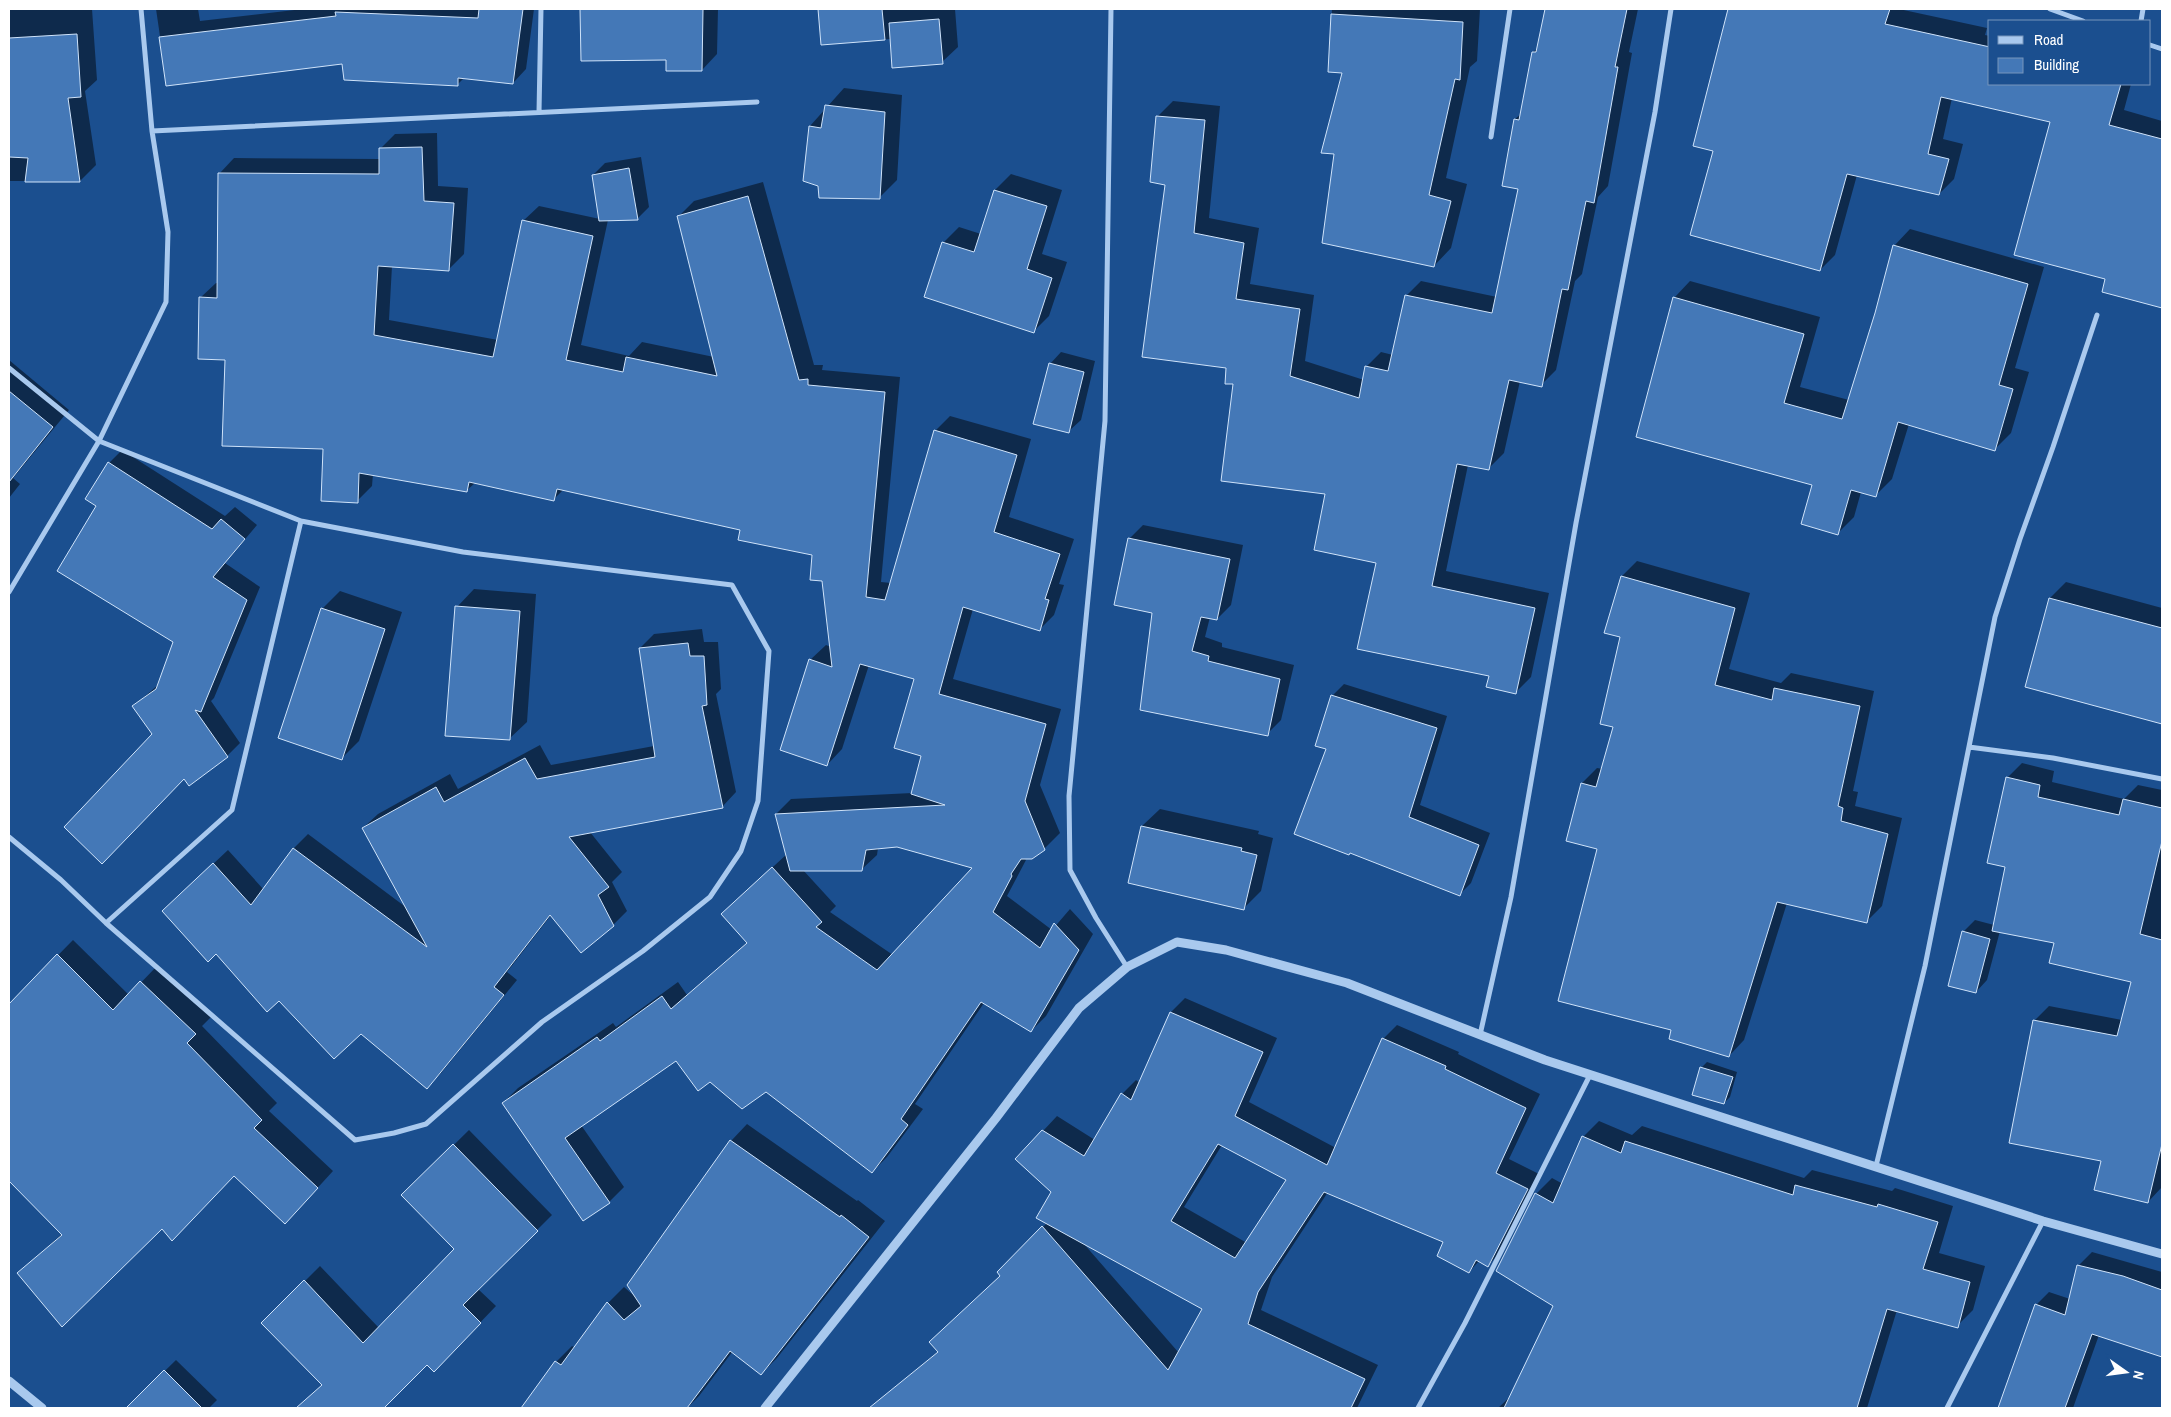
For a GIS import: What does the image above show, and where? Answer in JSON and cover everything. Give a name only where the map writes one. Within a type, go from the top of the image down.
[{"type":"street","points":[[9,592],[99,441],[166,302],[168,232],[152,131],[141,9]]},
{"type":"street","points":[[539,112],[541,9]]},
{"type":"street","points":[[1111,9],[1105,421],[1069,805],[1070,870],[1096,918],[1127,967]]},
{"type":"street","points":[[1491,137],[1510,9]]},
{"type":"street","points":[[1480,1035],[1511,897],[1576,523],[1655,112],[1671,9]]},
{"type":"street","points":[[2050,9],[2080,20]]},
{"type":"street","points":[[152,131],[757,102]]},
{"type":"street","points":[[1876,1166],[1925,966],[1995,617],[2096,315]]},
{"type":"street","points":[[9,368],[99,441],[301,522],[463,552],[732,585],[769,651],[758,801],[741,851],[710,897],[643,951],[542,1022],[426,1124],[394,1133],[355,1140],[106,923],[61,880],[9,837]]},
{"type":"street","points":[[106,923],[232,810],[301,522]]},
{"type":"street","points":[[1969,747],[2053,758],[2162,779]]},
{"type":"street","points":[[765,1408],[996,1118],[1079,1008],[1127,967],[1177,942],[1226,950],[1347,983],[1480,1035],[1590,1075],[2043,1220],[2162,1254]]},
{"type":"street","points":[[1418,1408],[1465,1323],[1590,1075]]},
{"type":"street","points":[[1947,1408],[2043,1220]]},
{"type":"street","points":[[9,1381],[42,1408]]},
{"type":"building","points":[[479,9],[523,9],[513,84],[458,78],[458,86],[344,80],[342,64],[166,86],[159,37],[336,16],[335,12],[478,18]]},
{"type":"building","points":[[580,9],[703,9],[702,71],[666,71],[666,60],[581,61]]},
{"type":"building","points":[[818,9],[882,9],[885,40],[821,45]]},
{"type":"building","points":[[1545,9],[1627,9],[1615,67],[1618,67],[1594,203],[1586,201],[1568,290],[1562,289],[1542,387],[1509,380],[1489,470],[1457,464],[1432,586],[1535,608],[1516,694],[1486,687],[1489,676],[1357,649],[1376,563],[1314,550],[1325,494],[1221,481],[1233,384],[1225,384],[1226,368],[1142,357],[1165,185],[1150,182],[1156,116],[1205,120],[1194,233],[1244,243],[1236,299],[1300,309],[1290,376],[1359,398],[1365,366],[1388,371],[1405,295],[1492,313],[1518,189],[1502,186],[1514,119],[1519,120],[1532,52],[1536,52]]},
{"type":"building","points":[[1728,9],[1890,9],[1885,24],[1988,47],[1988,85],[2121,85],[2109,125],[2162,139],[2162,308],[2102,292],[2105,279],[2014,255],[2050,122],[1941,97],[1928,154],[1949,159],[1939,195],[1847,174],[1820,271],[1690,235],[1713,151],[1693,146]]},
{"type":"building","points":[[1331,14],[1463,22],[1460,80],[1455,79],[1429,195],[1451,201],[1434,267],[1322,243],[1334,154],[1321,153],[1342,73],[1328,72]]},
{"type":"building","points":[[939,19],[943,64],[892,68],[889,23]]},
{"type":"building","points":[[77,34],[81,97],[68,98],[80,182],[25,182],[28,158],[9,157],[9,38]]},
{"type":"building","points":[[825,105],[885,112],[880,199],[819,198],[818,186],[803,181],[809,126],[821,128]]},
{"type":"building","points":[[422,147],[424,201],[454,203],[449,271],[378,266],[374,335],[493,357],[522,220],[593,236],[566,360],[623,372],[626,357],[717,376],[677,216],[748,196],[799,380],[808,379],[808,385],[885,392],[866,597],[885,600],[934,430],[1017,455],[994,532],[1060,554],[1045,599],[1049,600],[1040,631],[963,607],[939,694],[1046,724],[1025,801],[1045,850],[1032,859],[1021,859],[1011,874],[1012,876],[993,912],[1040,948],[1054,923],[1079,950],[1031,1032],[981,1002],[901,1119],[908,1125],[872,1173],[766,1092],[742,1109],[710,1082],[698,1091],[676,1061],[565,1138],[610,1203],[583,1221],[502,1103],[597,1037],[600,1041],[662,996],[671,1009],[747,943],[721,914],[772,867],[822,922],[816,927],[877,970],[972,868],[897,847],[866,850],[862,871],[790,871],[775,814],[945,805],[911,794],[921,756],[894,748],[914,679],[860,664],[827,766],[780,750],[809,659],[832,667],[822,581],[810,580],[812,555],[738,540],[740,530],[557,489],[554,501],[469,482],[467,492],[359,473],[358,503],[321,501],[323,449],[222,446],[225,360],[198,359],[199,297],[217,298],[218,173],[379,174],[379,148]]},
{"type":"building","points":[[629,168],[638,220],[599,221],[592,175]]},
{"type":"building","points":[[994,190],[1047,206],[1027,269],[1052,278],[1034,333],[924,297],[942,242],[974,252]]},
{"type":"building","points":[[1893,245],[2028,284],[1999,385],[2013,389],[1995,451],[1898,422],[1876,497],[1851,490],[1838,535],[1801,524],[1812,485],[1636,437],[1673,297],[1804,334],[1784,403],[1842,419],[1875,313]]},
{"type":"building","points":[[1049,363],[1084,372],[1069,433],[1033,424]]},
{"type":"building","points":[[9,391],[53,427],[9,482]]},
{"type":"building","points":[[108,462],[212,529],[221,519],[245,539],[213,577],[247,600],[201,712],[195,710],[228,757],[189,786],[184,779],[102,864],[64,827],[152,734],[132,706],[156,689],[173,642],[57,571],[96,506],[85,499]]},
{"type":"building","points":[[1128,538],[1230,559],[1217,620],[1201,617],[1192,651],[1209,656],[1208,661],[1280,679],[1268,736],[1140,710],[1152,613],[1114,605]]},
{"type":"building","points":[[1621,576],[1735,608],[1715,685],[1772,700],[1774,688],[1860,706],[1838,806],[1843,808],[1841,821],[1888,834],[1867,923],[1777,902],[1729,1057],[1669,1039],[1671,1030],[1558,1001],[1597,849],[1566,841],[1581,783],[1596,787],[1613,727],[1600,724],[1620,637],[1604,633]]},
{"type":"building","points":[[2049,598],[2162,628],[2162,724],[2025,687]]},
{"type":"building","points":[[455,606],[520,611],[510,740],[445,736]]},
{"type":"building","points":[[321,608],[385,629],[342,760],[278,738]]},
{"type":"building","points":[[688,643],[690,656],[704,656],[707,705],[702,706],[723,808],[569,837],[609,887],[598,895],[614,926],[581,953],[550,915],[494,987],[504,995],[427,1089],[361,1034],[334,1059],[279,1001],[267,1012],[216,954],[208,962],[162,911],[213,863],[251,905],[293,848],[427,947],[362,828],[436,787],[444,802],[525,758],[537,779],[655,757],[639,648]]},
{"type":"building","points":[[1331,695],[1437,728],[1409,817],[1479,845],[1460,896],[1350,853],[1349,855],[1294,834],[1326,749],[1315,746]]},
{"type":"building","points":[[2006,777],[2040,785],[2038,797],[2119,815],[2123,799],[2162,808],[2162,841],[2140,934],[2162,940],[2162,1144],[2148,1203],[2094,1190],[2101,1161],[2009,1143],[2033,1020],[2117,1036],[2131,982],[2049,963],[2054,943],[1992,931],[2005,867],[1987,863]]},
{"type":"building","points":[[1141,826],[1242,848],[1241,851],[1257,855],[1244,910],[1128,883]]},
{"type":"building","points":[[1962,931],[1990,939],[1976,993],[1948,986]]},
{"type":"building","points":[[57,954],[113,1010],[140,981],[196,1034],[187,1043],[262,1120],[254,1128],[318,1188],[285,1224],[234,1176],[172,1241],[162,1229],[62,1327],[17,1273],[62,1235],[9,1181],[9,1004]]},
{"type":"building","points":[[1170,1012],[1263,1052],[1235,1116],[1327,1165],[1382,1038],[1446,1066],[1445,1069],[1526,1108],[1496,1173],[1528,1189],[1488,1267],[1476,1260],[1469,1273],[1437,1256],[1443,1242],[1324,1192],[1258,1292],[1248,1324],[1365,1379],[1351,1408],[869,1408],[938,1352],[929,1342],[1000,1276],[997,1272],[1042,1226],[1168,1370],[1202,1309],[1036,1218],[1051,1192],[1015,1159],[1042,1130],[1084,1156],[1121,1093],[1131,1100]],"holes":[[[1218,1144],[1286,1180],[1235,1258],[1171,1221]]]},
{"type":"building","points":[[1700,1067],[1733,1077],[1724,1104],[1692,1095]]},
{"type":"building","points":[[1582,1136],[1621,1153],[1625,1141],[1793,1195],[1795,1185],[1877,1207],[1878,1204],[1938,1222],[1923,1269],[1970,1282],[1958,1328],[1887,1309],[1857,1408],[1504,1408],[1553,1306],[1496,1271],[1535,1193],[1553,1203]]},
{"type":"building","points":[[730,1140],[840,1217],[841,1215],[869,1237],[761,1375],[730,1351],[687,1408],[521,1408],[555,1361],[561,1365],[607,1302],[624,1320],[641,1306],[627,1285]]},
{"type":"building","points":[[453,1144],[538,1231],[463,1305],[481,1323],[434,1372],[427,1365],[384,1408],[296,1408],[322,1385],[261,1323],[304,1280],[363,1343],[454,1249],[401,1195]]},
{"type":"building","points":[[2077,1265],[2123,1276],[2162,1290],[2162,1357],[2092,1334],[2065,1408],[1998,1408],[2035,1304],[2065,1315]]},
{"type":"building","points":[[164,1370],[202,1408],[126,1408]]}]
